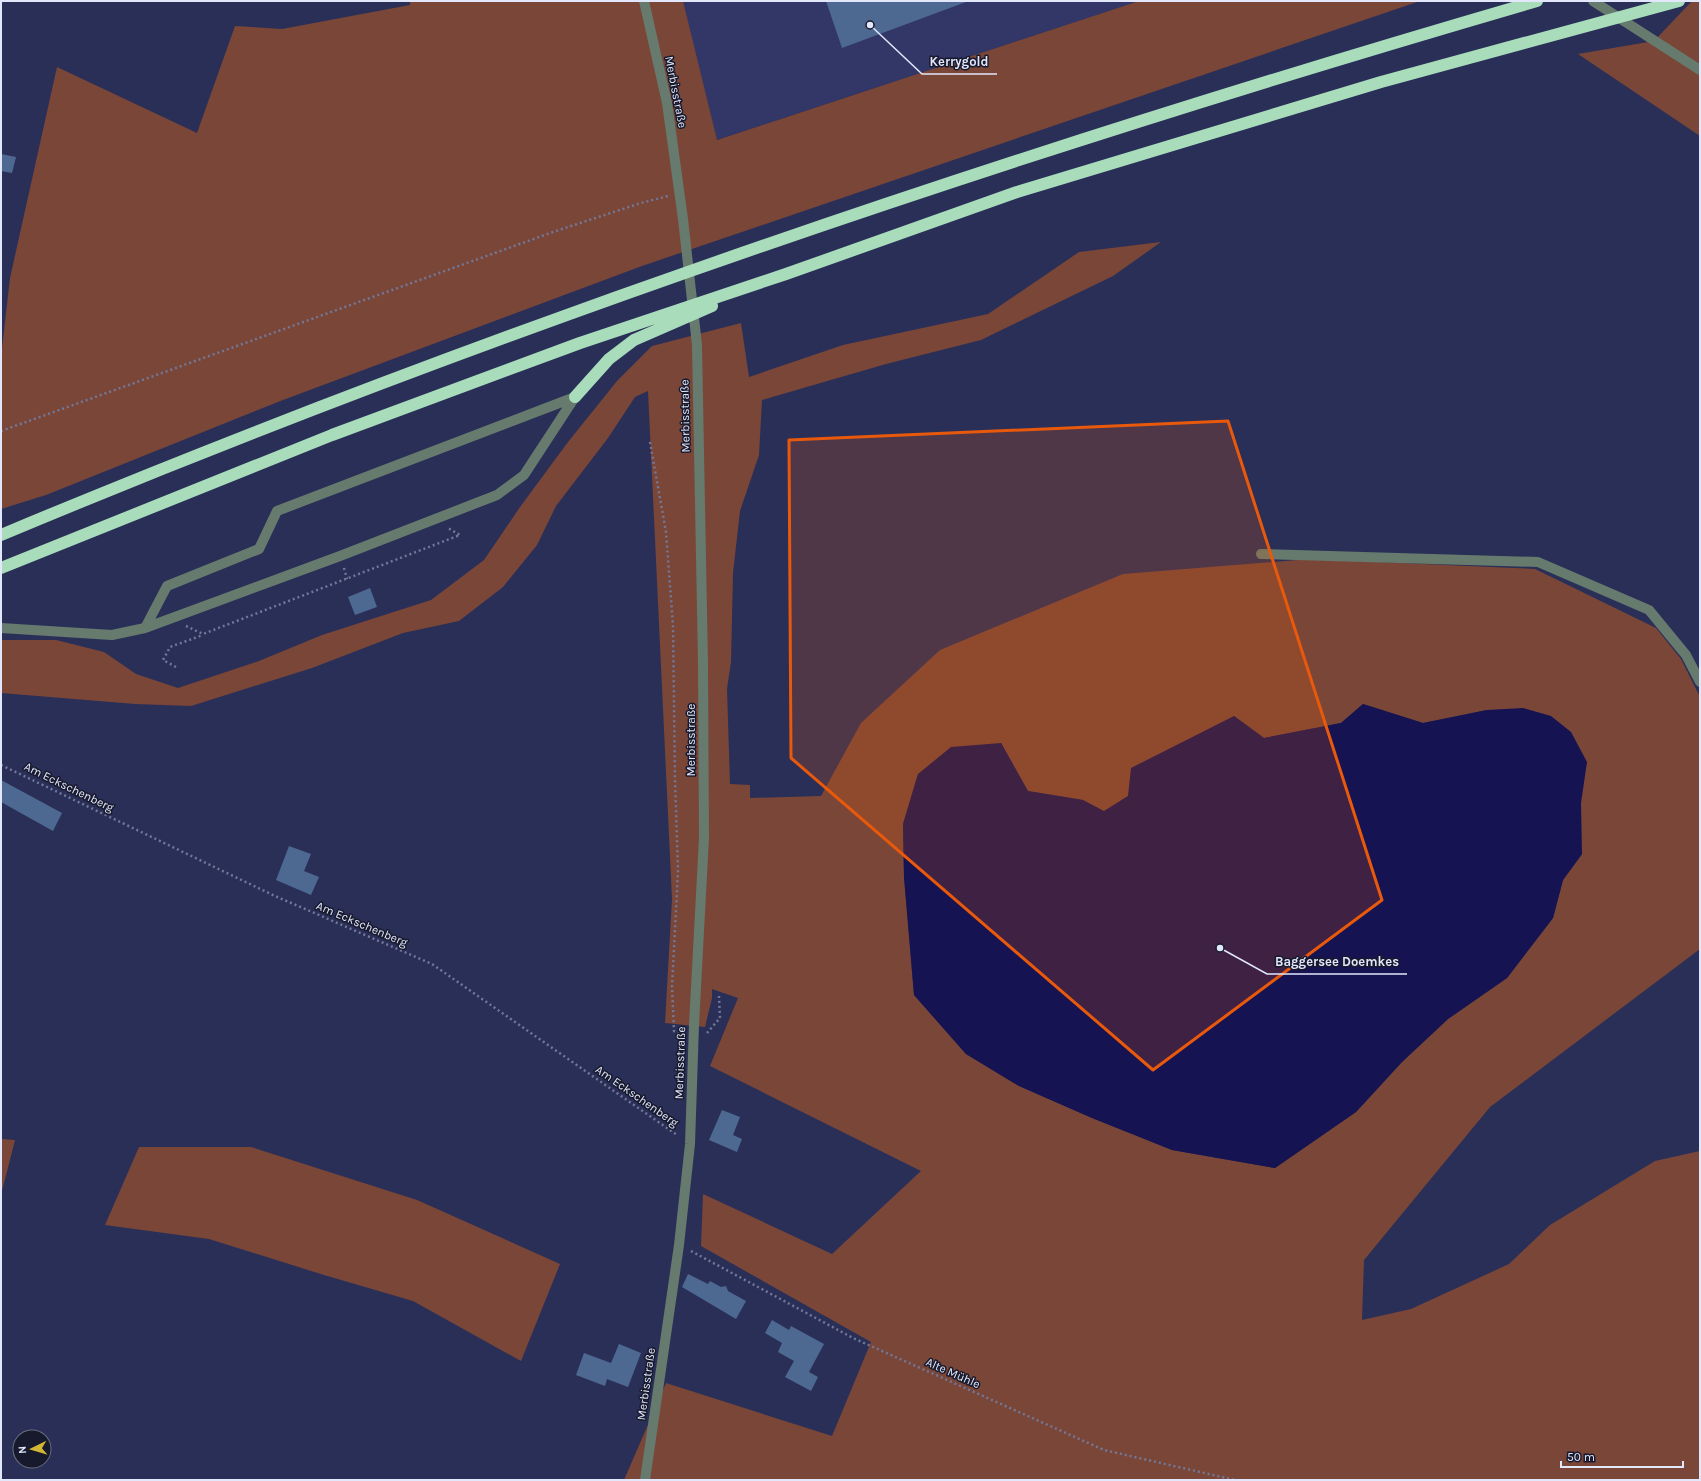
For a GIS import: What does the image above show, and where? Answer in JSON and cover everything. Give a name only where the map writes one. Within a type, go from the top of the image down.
[{"type":"highway","points":[[1,535],[172,465],[350,396],[594,305],[851,215],[1105,132],[1325,63],[1537,1]]},
{"type":"highway","points":[[1,568],[332,436],[580,343],[786,274],[1017,192],[1177,142],[1381,82],[1678,1]]},
{"type":"highway","points":[[575,397],[609,359],[634,340],[786,274]]},
{"type":"street","name":"Merbisstraße","points":[[644,1],[667,103],[680,193],[697,345],[703,655],[704,838],[693,1044],[690,1144],[679,1245],[645,1480]]},
{"type":"street","points":[[1593,1],[1700,70]]},
{"type":"street","points":[[1,628],[112,635],[145,628],[340,556],[434,519],[496,494],[524,475],[575,397]]},
{"type":"street","points":[[145,628],[167,586],[259,549],[277,511],[575,397]]},
{"type":"street","points":[[1261,554],[1538,562],[1650,610],[1686,656],[1700,682]]},
{"type":"path","points":[[1,432],[552,232],[641,203],[680,193]]},
{"type":"path","points":[[650,442],[666,532],[673,626],[674,779],[678,871],[672,987],[674,1031],[693,1044],[705,1035],[720,1018],[719,996]]},
{"type":"path","points":[[176,667],[163,660],[170,647],[460,536],[434,519]]},
{"type":"path","points":[[170,618],[203,634]]},
{"type":"path","name":"Am Eckschenberg","points":[[1,765],[275,896],[432,964],[690,1144]]},
{"type":"path","name":"Alte Mühle","points":[[679,1245],[853,1338],[1104,1450],[1235,1480]]},
{"type":"highlighted area","points":[[1228,421],[1382,900],[1153,1070],[791,758],[789,440]]},
{"type":"shaded area","points":[[410,1],[683,1],[717,140],[1139,1],[1420,1],[642,266],[283,400],[46,495],[1,509],[1,357],[10,278],[57,67],[197,133],[235,26],[282,29],[410,5]]},
{"type":"shaded area","points":[[683,1],[1139,1],[716,140]]},
{"type":"shaded area","points":[[1692,1],[1700,1],[1700,136],[1578,54],[1654,41]]},
{"type":"shaded area","points":[[1161,242],[1113,276],[981,340],[886,364],[762,400],[759,455],[740,511],[733,573],[731,662],[727,689],[730,784],[750,785],[750,798],[821,796],[861,723],[940,650],[1123,574],[1309,559],[1535,569],[1656,628],[1681,659],[1700,697],[1700,949],[1490,1107],[1364,1260],[1362,1320],[1411,1309],[1509,1264],[1550,1225],[1655,1161],[1700,1151],[1700,1480],[624,1480],[666,1383],[832,1436],[871,1342],[701,1246],[703,1194],[832,1254],[921,1171],[710,1066],[738,998],[712,989],[712,998],[705,1027],[665,1023],[672,899],[648,391],[635,397],[608,438],[556,506],[537,545],[503,587],[459,621],[403,633],[312,668],[191,706],[135,704],[1,693],[1,640],[56,640],[104,652],[136,674],[178,688],[259,661],[322,635],[431,600],[484,560],[520,507],[568,442],[617,381],[652,346],[741,323],[749,377],[843,345],[988,314],[1079,252]],"holes":[[[1363,704],[1423,723],[1487,710],[1582,854],[1563,880],[1553,918],[1507,978],[1448,1019],[1402,1062],[1356,1112],[1275,1168],[1172,1150],[1092,1118],[1019,1086],[966,1054],[914,995],[904,877],[903,824],[918,774],[1001,743],[1028,791],[1083,800],[1104,812],[1128,796],[1234,716],[1264,738],[1341,723]]]},
{"type":"shaded area","points":[[1363,704],[1423,723],[1487,710],[1523,708],[1551,716],[1571,732],[1587,762],[1581,803],[1582,854],[1563,880],[1553,918],[1507,978],[1448,1019],[1402,1062],[1356,1112],[1275,1168],[1172,1150],[1092,1118],[1019,1086],[966,1054],[914,995],[904,877],[903,824],[918,774],[951,747],[1001,743],[1028,791],[1083,800],[1104,811],[1128,796],[1131,768],[1234,716],[1264,738],[1341,723]]},
{"type":"shaded area","points":[[1,1139],[15,1140],[1,1195]]},
{"type":"shaded area","points":[[139,1147],[251,1147],[417,1200],[560,1264],[521,1361],[413,1301],[209,1239],[105,1225]]},
{"type":"building","points":[[826,1],[965,1],[966,2],[842,48]]},
{"type":"building","points":[[1,154],[16,157],[12,173],[1,171]]},
{"type":"building","points":[[370,588],[377,607],[355,615],[348,597]]},
{"type":"building","points":[[1,780],[62,813],[53,831],[1,802]]},
{"type":"building","points":[[289,846],[311,854],[304,871],[319,877],[311,895],[276,880]]},
{"type":"building","points":[[722,1110],[740,1117],[733,1135],[742,1139],[737,1152],[709,1140]]},
{"type":"building","points":[[688,1274],[708,1284],[710,1281],[721,1287],[726,1286],[728,1291],[746,1301],[736,1319],[682,1287]]},
{"type":"building","points":[[772,1320],[789,1330],[791,1326],[824,1344],[809,1372],[818,1377],[811,1391],[785,1377],[794,1361],[778,1352],[782,1343],[765,1333]]},
{"type":"building","points":[[619,1344],[641,1353],[628,1387],[607,1379],[605,1386],[576,1375],[584,1353],[611,1363]]},
{"type":"place","name":"Kerrygold","points":[[870,25]]},
{"type":"place","name":"Baggersee Doemkes","points":[[1220,948]]}]
